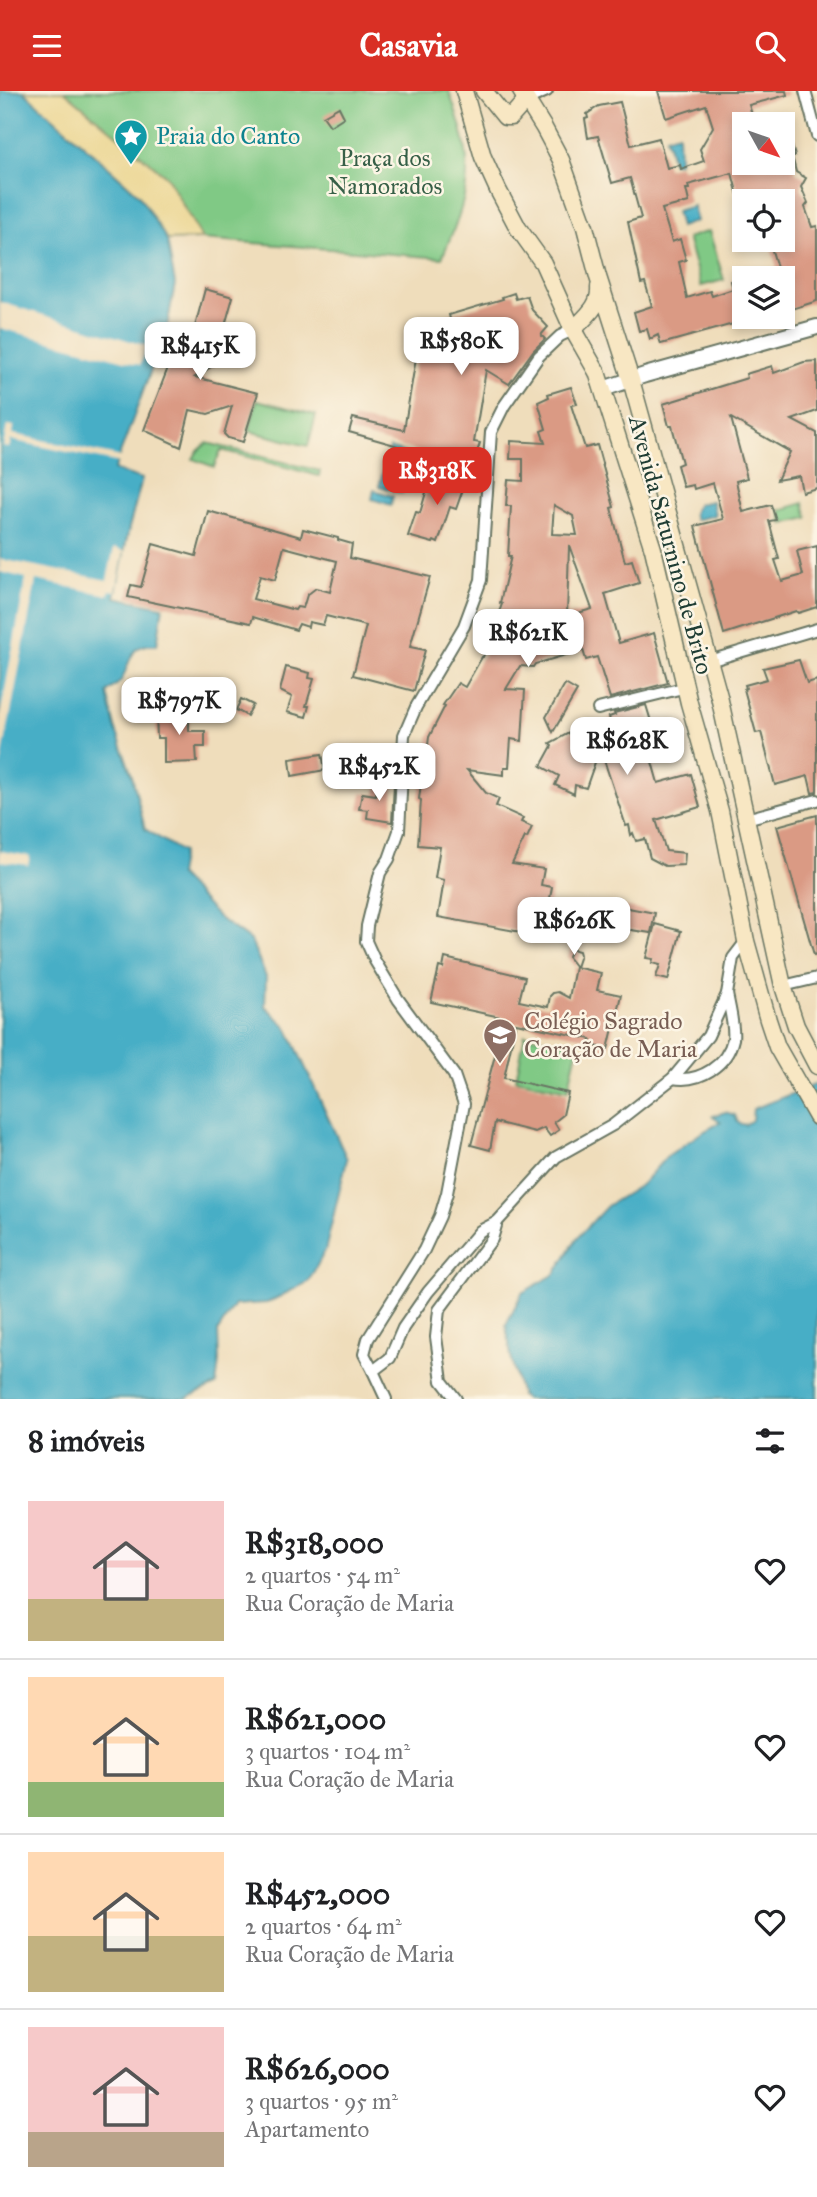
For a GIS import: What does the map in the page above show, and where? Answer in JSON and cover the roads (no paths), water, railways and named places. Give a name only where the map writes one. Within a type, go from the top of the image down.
[{"type":"main road","name":"Avenida Saturnino de Brito","points":[[464,91],[487,165],[518,228],[543,263],[603,389],[653,548],[667,616],[720,811],[746,941],[777,1047],[817,1117]]},
{"type":"main road","points":[[484,91],[501,114],[508,118],[515,114],[523,96]]},
{"type":"main road","name":"Avenida Saturnino de Brito","points":[[523,96],[561,160],[585,227],[631,380],[719,696],[783,986],[796,1026],[815,1063]]},
{"type":"main road","points":[[573,330],[597,305],[600,294],[598,277]]},
{"type":"main road","points":[[667,616],[689,660],[696,663],[709,661]]},
{"type":"street","points":[[523,96],[547,91]]},
{"type":"street","points":[[804,91],[817,136]]},
{"type":"street","points":[[603,389],[817,327]]},
{"type":"street","points":[[386,1399],[364,1354],[368,1339],[424,1250],[440,1216],[464,1104],[454,1075],[398,999],[374,961],[366,941],[367,926],[380,873],[389,859],[399,831],[404,735],[416,706],[464,626],[481,580],[491,432],[504,406],[539,356],[560,335],[573,330]]},
{"type":"street","points":[[709,661],[817,629]]},
{"type":"street","points":[[598,709],[687,687]]},
{"type":"street","points":[[746,819],[817,800]]},
{"type":"street","points":[[373,1371],[390,1358],[403,1328],[428,1292],[480,1231],[497,1222],[556,1157],[613,1125],[673,1078],[708,1037],[727,994],[733,958],[746,941]]},
{"type":"street","points":[[783,986],[817,978]]},
{"type":"street","points":[[673,1078],[683,1080],[708,1074],[724,1059],[734,1037],[727,994]]},
{"type":"street","points":[[456,1399],[442,1381],[436,1337],[439,1310],[492,1239],[497,1222]]},
{"type":"water","points":[[0,91],[23,91],[138,194],[167,240],[175,284],[167,327],[114,470],[142,479],[115,597],[163,607],[157,645],[147,645],[135,651],[120,682],[107,693],[145,829],[182,852],[178,875],[219,918],[251,941],[266,977],[265,1006],[287,1027],[347,1159],[325,1251],[308,1282],[267,1303],[235,1305],[218,1331],[219,1361],[216,1385],[185,1399],[0,1399]]},
{"type":"water","points":[[678,134],[679,162],[673,163],[666,137]]},
{"type":"water","points":[[693,206],[696,221],[680,227],[676,211]]},
{"type":"water","points":[[390,448],[414,456],[402,493],[379,486]]},
{"type":"water","points":[[374,490],[393,496],[391,505],[372,499]]},
{"type":"water","points":[[712,501],[715,515],[695,520],[693,513],[698,504]]},
{"type":"water","points":[[817,1084],[817,1399],[526,1399],[521,1396],[506,1325],[522,1293],[555,1274],[577,1238],[607,1206],[642,1184],[666,1157],[721,1122],[713,1116],[725,1112],[735,1115],[738,1123],[745,1125],[752,1120],[753,1109]]},
{"type":"place","name":"Praia do Canto","points":[[131,166]]},
{"type":"place","name":"Colégio Sagrado Coração de Maria","points":[[500,1065]]},
{"type":"park label","name":"Praça dos Namorados","points":[[385,172]]}]
